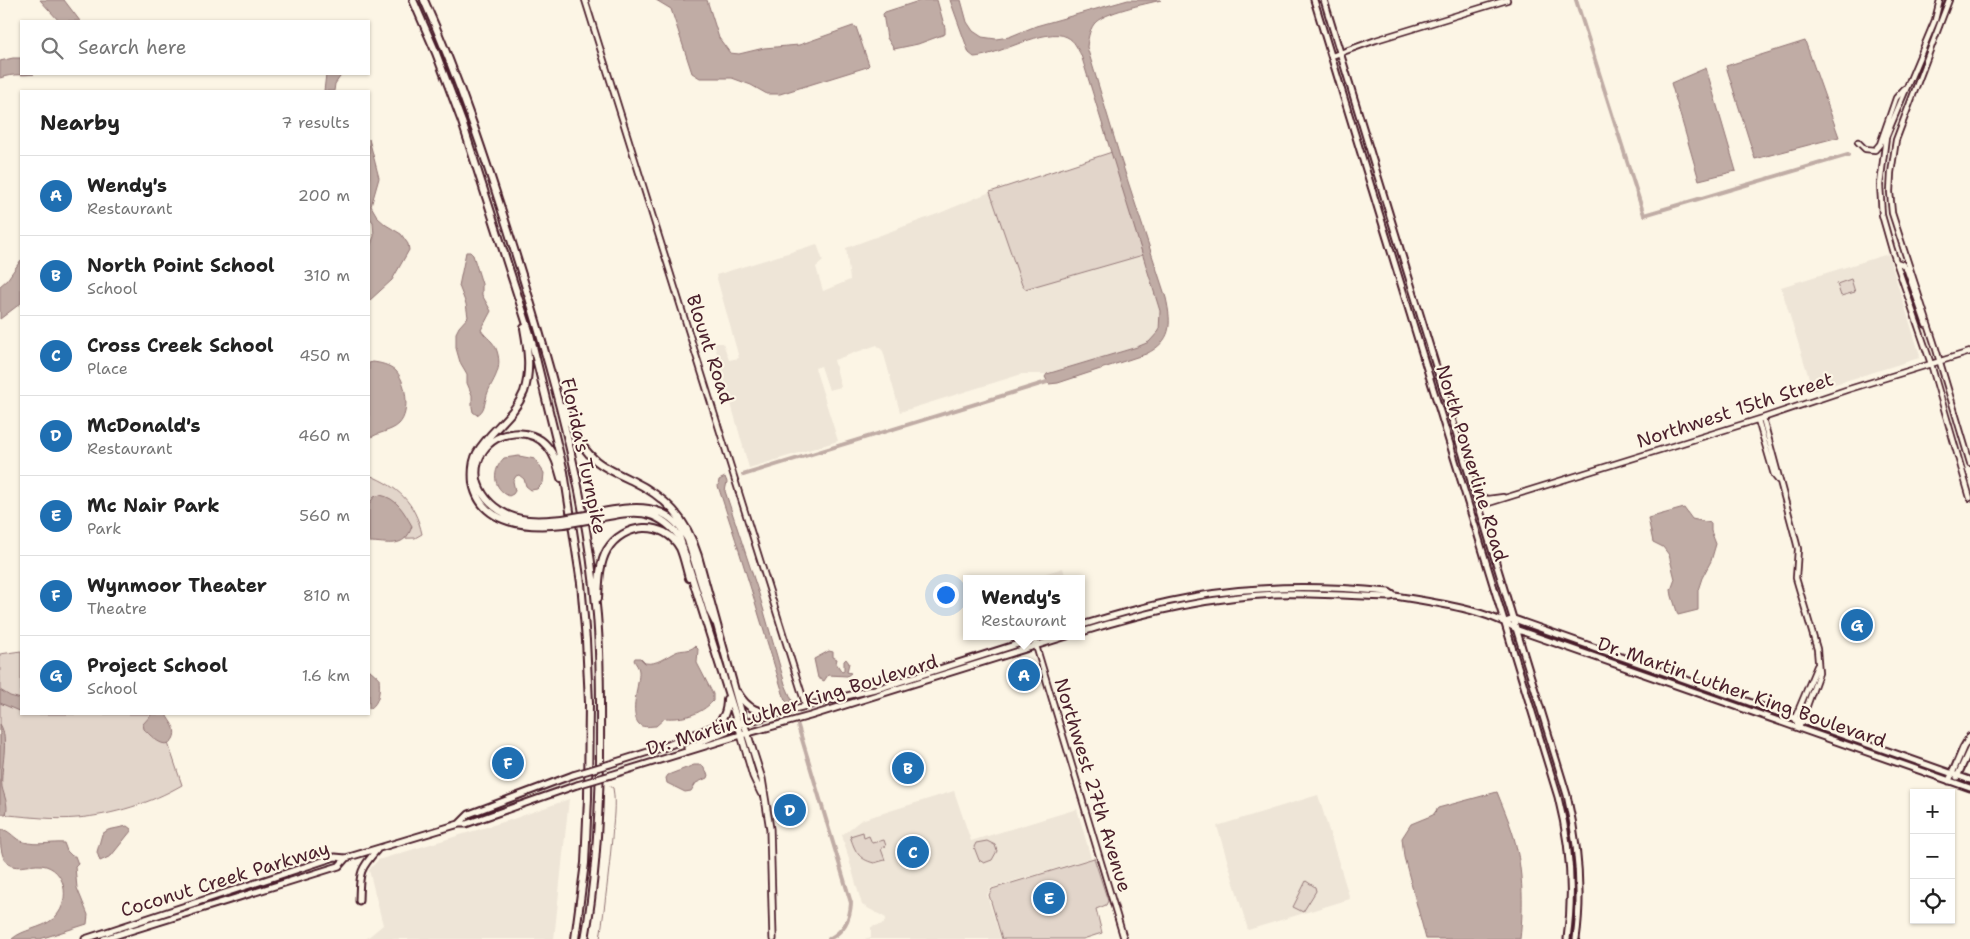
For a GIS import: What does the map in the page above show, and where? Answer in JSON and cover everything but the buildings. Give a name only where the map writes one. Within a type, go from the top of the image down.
[{"type":"highway","name":"Florida's Turnpike","points":[[413,0],[436,53],[462,122],[530,334],[564,472],[581,583],[589,703],[585,863],[575,939]]},
{"type":"highway","name":"Florida's Turnpike","points":[[424,0],[446,47],[472,116],[529,297],[554,384],[578,485],[597,614],[601,684],[599,797],[595,862],[586,939]]},
{"type":"highway","points":[[522,312],[529,362],[528,379],[516,408],[476,454],[472,470],[474,487],[482,504],[510,522],[536,526],[629,512],[641,512],[653,515],[672,528],[683,544],[727,692],[741,724]]},
{"type":"highway","points":[[554,384],[573,431],[587,452],[606,467],[658,496],[670,506],[693,539],[733,687],[741,724]]},
{"type":"highway","points":[[564,521],[521,519],[494,507],[482,494],[476,477],[478,462],[482,452],[495,440],[505,435],[529,435],[540,439],[553,455],[568,496]]},
{"type":"highway","points":[[593,517],[628,508],[649,508],[660,511],[677,525],[688,540],[710,612],[718,630]]},
{"type":"highway","points":[[597,614],[600,568],[606,552],[613,541],[622,533],[635,528],[649,527],[661,531],[680,548],[700,612],[707,625]]},
{"type":"highway","points":[[733,687],[749,708],[765,713],[778,713]]},
{"type":"highway","points":[[662,748],[713,727],[720,722],[727,707],[727,692]]},
{"type":"main road","name":"North Powerline Road","points":[[1314,0],[1506,622],[1566,829],[1571,884],[1567,939]]},
{"type":"main road","name":"North Powerline Road","points":[[1324,0],[1557,762],[1574,826],[1580,885],[1576,939]]},
{"type":"main road","points":[[1363,156],[1374,166]]},
{"type":"main road","points":[[1366,167],[1372,169],[1378,177]]},
{"type":"main road","points":[[1464,488],[1479,506]]},
{"type":"main road","points":[[1471,511],[1475,512],[1484,521]]},
{"type":"main road","name":"Dr. Martin Luther King Boulevard","points":[[1085,624],[1178,599],[1259,589],[1340,588],[1389,592],[1395,596]]},
{"type":"main road","points":[[1225,599],[1230,595],[1259,589]]},
{"type":"main road","name":"Dr. Martin Luther King Boulevard","points":[[1085,631],[1146,613],[1225,599],[1292,594],[1395,596],[1434,602],[1506,622],[1518,630],[1952,782],[1969,784]]},
{"type":"main road","name":"Dr. Martin Luther King Boulevard","points":[[1514,619],[1958,775],[1969,784]]},
{"type":"main road","points":[[1506,622],[1514,619]]},
{"type":"main road","name":"Dr. Martin Luther King Boulevard","points":[[610,764],[778,713],[883,688],[1031,640]]},
{"type":"main road","name":"Dr. Martin Luther King Boulevard","points":[[611,775],[740,734],[896,690],[1055,640]]},
{"type":"main road","points":[[920,682],[941,669]]},
{"type":"main road","points":[[896,690],[899,686],[920,676]]},
{"type":"main road","points":[[741,724],[748,733],[762,779],[763,797],[770,829],[773,939]]},
{"type":"main road","points":[[741,724],[740,734],[753,776],[763,797]]},
{"type":"main road","points":[[676,754],[735,729],[741,724]]},
{"type":"main road","points":[[1952,782],[1952,773],[1970,736]]},
{"type":"main road","points":[[1542,745],[1557,762]]},
{"type":"main road","points":[[1952,782],[1958,775],[1970,749]]},
{"type":"main road","name":"Coconut Creek Parkway","points":[[459,824],[469,814],[573,775],[610,764]]},
{"type":"main road","name":"Coconut Creek Parkway","points":[[84,939],[335,857],[346,858],[459,824],[466,824],[611,775]]},
{"type":"main road","points":[[359,901],[360,877],[363,866],[378,849]]},
{"type":"main road","name":"Coconut Creek Parkway","points":[[104,939],[339,866],[346,858]]},
{"type":"main road","points":[[1570,872],[1575,881],[1580,885]]},
{"type":"main road","points":[[215,904],[221,898],[257,887],[263,882]]},
{"type":"main road","points":[[1571,884],[1580,895]]},
{"type":"street","name":"Blount Road","points":[[585,0],[806,707]]},
{"type":"street","points":[[1332,56],[1376,40],[1507,0]]},
{"type":"street","points":[[1940,0],[1934,20],[1886,137],[1880,183],[1882,215],[1931,364],[1970,498]]},
{"type":"street","points":[[1949,0],[1896,140],[1891,173],[1892,213],[1970,463]]},
{"type":"street","points":[[1858,142],[1865,149],[1875,150],[1880,144],[1896,98],[1906,86]]},
{"type":"street","points":[[1896,262],[1902,264],[1907,270],[1922,319],[1930,332]]},
{"type":"street","name":"Northwest 15th Street","points":[[1479,506],[1970,352]]},
{"type":"street","points":[[1761,419],[1774,475],[1779,481],[1798,549],[1796,578],[1817,649],[1817,664],[1798,718],[1799,728]]},
{"type":"street","name":"Northwest 15th Street","points":[[1476,496],[1488,499],[1509,497]]},
{"type":"street","name":"Northwest 27th Avenue","points":[[1034,640],[1124,939]]},
{"type":"shaded area","points":[[40,0],[64,0],[79,20],[58,20]]},
{"type":"shaded area","points":[[656,0],[707,0],[719,38],[730,53],[739,54],[764,48],[799,45],[853,26],[856,27],[869,65],[780,94],[767,94],[751,85],[732,78],[700,78],[692,73],[671,9]]},
{"type":"shaded area","points":[[922,0],[937,0],[945,34],[918,44],[894,49],[887,38],[883,14]]},
{"type":"shaded area","points":[[950,0],[961,0],[967,22],[973,31],[982,37],[996,39],[1009,37],[1036,26],[1128,0],[1161,0],[1125,9],[1099,20],[1091,29],[1087,47],[1120,157],[1166,298],[1169,316],[1168,331],[1161,344],[1155,349],[1146,354],[1058,383],[1049,384],[1045,377],[1047,374],[1149,342],[1159,331],[1160,311],[1081,55],[1076,45],[1067,37],[1047,35],[996,52],[974,57],[969,53]]},
{"type":"shaded area","points":[[1805,41],[1839,137],[1755,159],[1726,66]]},
{"type":"shaded area","points":[[20,58],[20,75],[0,78],[0,61]]},
{"type":"shaded area","points":[[1706,68],[1736,171],[1699,180],[1671,83]]},
{"type":"shaded area","points":[[326,75],[341,75],[335,84],[334,90],[324,90]]},
{"type":"shaded area","points":[[370,143],[379,178],[371,206],[378,218],[401,234],[408,244],[409,250],[392,280],[370,300],[370,247],[374,236],[373,222],[370,218]]},
{"type":"shaded area","points":[[1112,152],[1143,255],[1025,289],[990,192]]},
{"type":"shaded area","points":[[990,192],[1025,288],[1143,255],[1160,311],[1159,331],[1149,342],[1137,347],[1047,374],[1022,374],[900,412],[883,351],[877,345],[834,360],[841,387],[829,390],[821,366],[815,368],[838,441],[749,468],[714,343],[723,343],[729,360],[739,358],[716,275],[817,244],[823,261],[816,267],[823,291],[850,280],[846,248]]},
{"type":"shaded area","points":[[466,252],[470,252],[473,255],[482,284],[482,295],[491,311],[481,330],[494,345],[499,359],[499,365],[483,408],[477,415],[473,412],[472,395],[467,383],[467,374],[460,362],[456,348],[456,333],[468,317],[466,304],[459,286]]},
{"type":"shaded area","points":[[1888,254],[1920,355],[1919,358],[1813,391],[1781,287]]},
{"type":"shaded area","points":[[20,261],[20,304],[0,319],[0,286],[7,280]]},
{"type":"shaded area","points":[[1851,279],[1855,292],[1841,296],[1837,284]]},
{"type":"shaded area","points":[[370,363],[382,364],[395,370],[402,381],[406,404],[403,419],[399,424],[370,438]]},
{"type":"shaded area","points":[[519,456],[535,459],[544,473],[543,483],[537,489],[531,490],[526,486],[524,479],[519,475],[516,476],[513,481],[515,491],[509,496],[503,493],[497,484],[497,468],[504,458]]},
{"type":"shaded area","points":[[370,476],[389,485],[410,504],[422,534],[415,538],[370,539]]},
{"type":"shaded area","points":[[725,477],[727,482],[725,491],[759,594],[785,684],[794,705],[790,705],[785,700],[718,486],[719,480]]},
{"type":"shaded area","points":[[380,495],[391,499],[403,511],[412,526],[405,539],[395,543],[370,542],[370,503],[374,497]]},
{"type":"shaded area","points":[[1684,508],[1692,519],[1711,523],[1711,531],[1716,544],[1711,561],[1698,590],[1698,610],[1678,615],[1671,590],[1675,579],[1669,555],[1663,547],[1653,542],[1648,518]]},
{"type":"shaded area","points":[[1063,568],[1065,575],[1041,575]]},
{"type":"shaded area","points":[[695,646],[698,649],[697,663],[713,694],[713,701],[703,710],[691,715],[665,718],[656,726],[646,727],[640,725],[635,714],[639,671],[634,660],[635,658],[640,658],[645,663],[653,663],[678,651]]},
{"type":"shaded area","points":[[20,651],[20,715],[161,715],[162,725],[182,785],[145,803],[104,814],[60,819],[8,815],[0,807],[0,654]]},
{"type":"shaded area","points":[[829,651],[833,652],[833,657],[837,659],[836,663],[842,672],[844,671],[844,661],[846,659],[849,663],[847,672],[851,673],[847,676],[828,675],[824,681],[818,678],[814,659]]},
{"type":"shaded area","points":[[370,670],[379,678],[378,696],[373,707],[370,708]]},
{"type":"shaded area","points":[[0,690],[20,699],[20,712],[0,703]]},
{"type":"shaded area","points":[[151,715],[167,715],[175,731],[174,738],[170,743],[162,743],[144,729],[143,724]]},
{"type":"shaded area","points":[[0,724],[4,738],[2,787],[7,804],[6,814],[0,814]]},
{"type":"shaded area","points":[[694,765],[702,765],[708,775],[707,778],[696,783],[691,791],[685,792],[667,783],[666,778],[668,775]]},
{"type":"shaded area","points":[[954,791],[971,841],[1077,809],[1091,858],[991,888],[987,895],[1001,939],[864,939],[871,937],[871,927],[883,924],[886,918],[862,905],[842,835],[861,820]]},
{"type":"shaded area","points":[[1497,792],[1516,844],[1522,898],[1520,939],[1426,939],[1404,857],[1402,838],[1411,824],[1433,815],[1438,808]]},
{"type":"shaded area","points":[[1318,795],[1350,899],[1248,930],[1217,826]]},
{"type":"shaded area","points":[[569,799],[554,939],[366,939],[383,925],[369,870],[378,860],[513,819]]},
{"type":"shaded area","points":[[127,826],[131,831],[111,856],[100,861],[97,852],[102,834],[108,830]]},
{"type":"shaded area","points":[[0,829],[7,831],[21,841],[29,843],[64,843],[67,851],[72,856],[75,856],[78,864],[75,867],[77,888],[88,915],[87,924],[40,939],[12,939],[53,919],[62,906],[64,890],[59,875],[46,866],[16,867],[8,864],[2,853]]},
{"type":"shaded area","points":[[863,832],[864,838],[869,836],[872,843],[884,840],[886,846],[881,849],[885,860],[874,863],[858,854],[850,836]]},
{"type":"shaded area","points":[[987,841],[995,845],[997,851],[992,860],[984,863],[979,860],[974,847],[976,843]]},
{"type":"shaded area","points":[[1094,858],[1108,901],[1106,905],[1096,909],[1102,933],[1083,939],[1002,939],[989,895],[992,889]]},
{"type":"shaded area","points":[[1306,881],[1315,887],[1316,891],[1303,912],[1293,907]]},
{"type":"waterway","points":[[1576,0],[1644,215],[1848,155]]},
{"type":"waterway","points":[[743,475],[1047,382]]},
{"type":"waterway","points":[[798,726],[851,903],[849,915],[842,929],[829,939]]},
{"type":"waterway","points":[[600,939],[614,813],[613,788],[610,786]]},
{"type":"place","name":"Project School","points":[[1857,625]]},
{"type":"place","name":"Wendy's","points":[[1024,675]]},
{"type":"place","name":"Wynmoor Theater","points":[[508,763]]},
{"type":"place","name":"North Point School","points":[[908,768]]},
{"type":"place","name":"McDonald's","points":[[790,810]]},
{"type":"place","name":"Cross Creek School","points":[[913,852]]},
{"type":"place","name":"Mc Nair Park","points":[[1049,898]]}]
